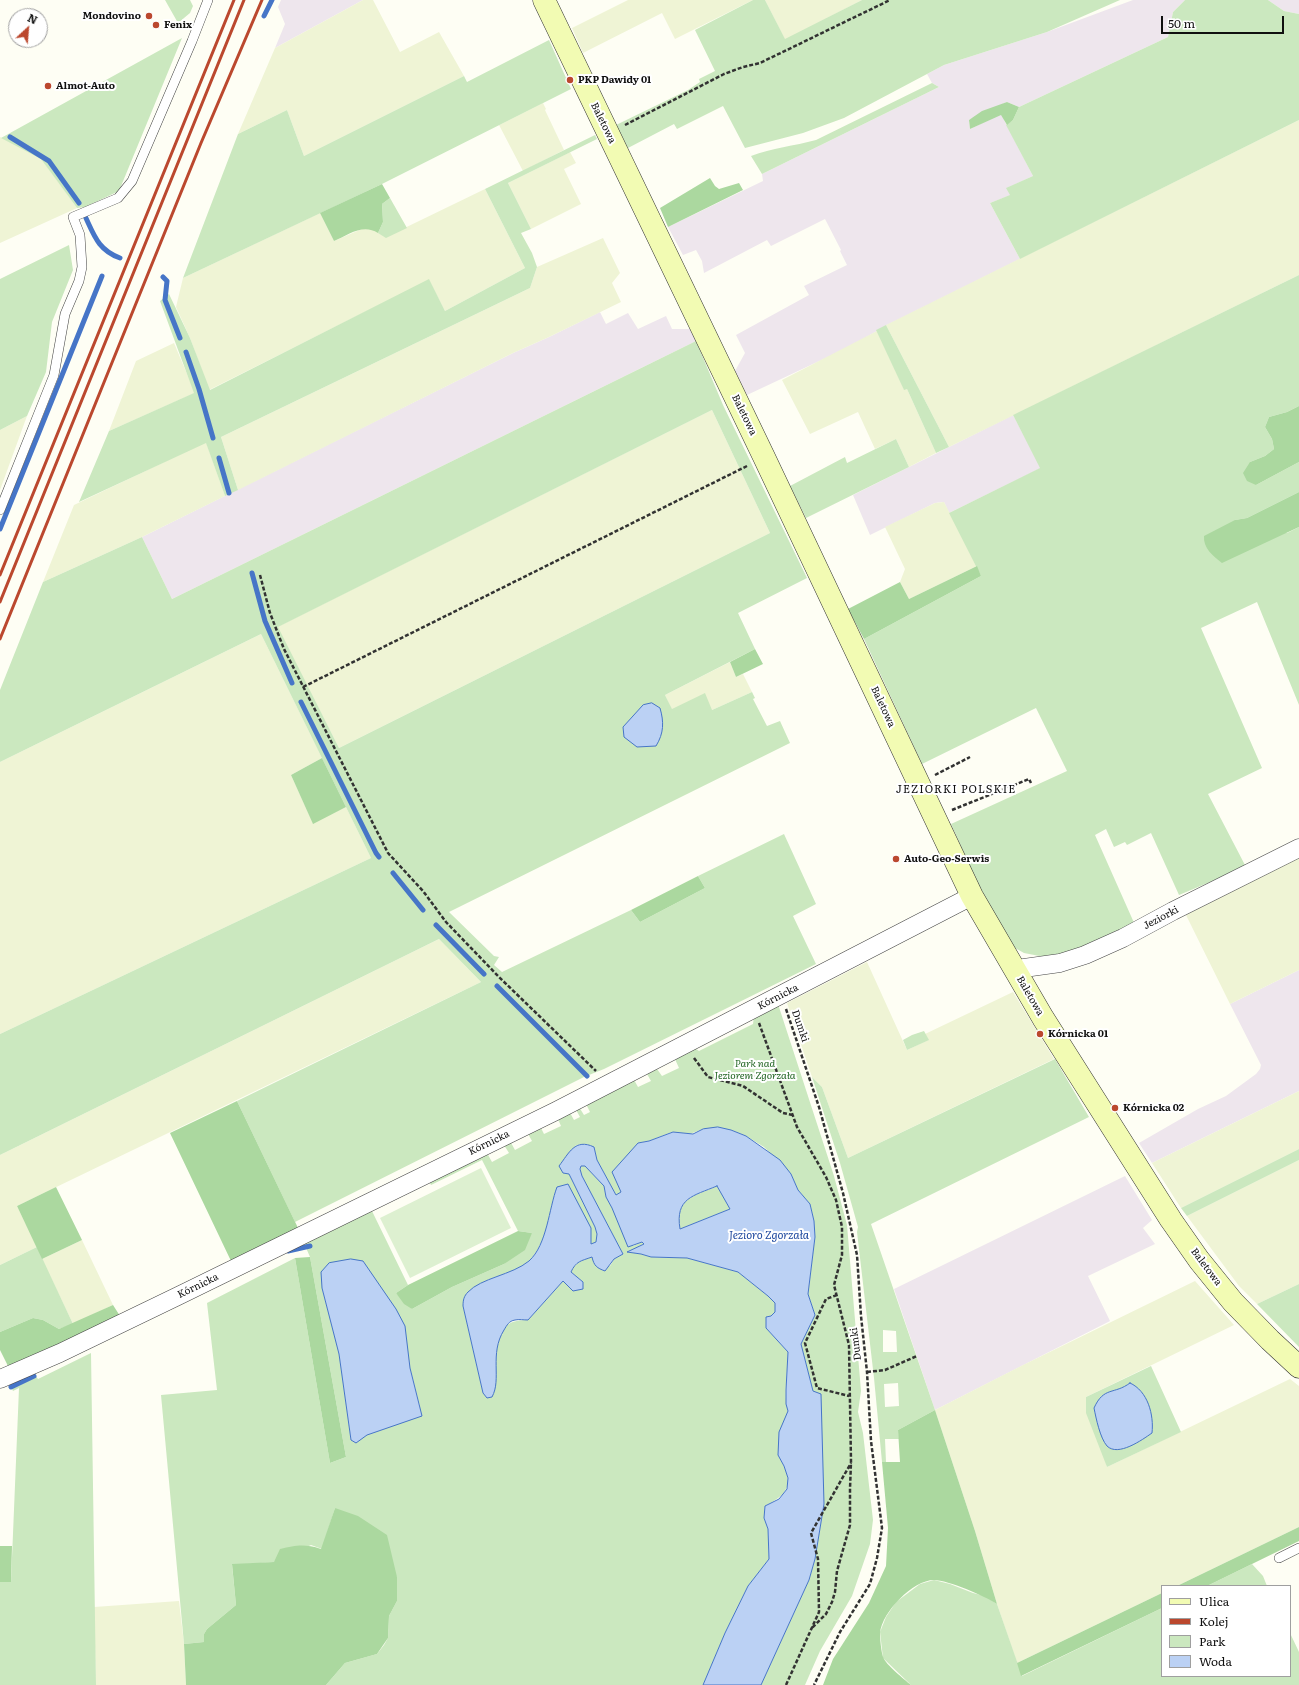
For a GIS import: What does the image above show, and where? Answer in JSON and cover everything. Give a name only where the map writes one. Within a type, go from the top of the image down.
[{"type":"street","name":"Baletowa","points":[[544,0],[764,457],[972,896],[1043,1018],[1171,1220],[1199,1260],[1247,1317],[1299,1366]]},
{"type":"street","name":"Jeziorki","points":[[1016,971],[1024,968],[1060,963],[1085,956],[1299,848]]},
{"type":"street","name":"Kórnicka","points":[[0,1379],[60,1353],[556,1111],[608,1083],[782,996],[972,896]]},
{"type":"lane","points":[[0,510],[54,375],[66,314],[79,281],[82,267],[80,236],[73,217],[118,198],[132,181],[208,0]]},
{"type":"lane","points":[[1279,1558],[1299,1548]]},
{"type":"path","points":[[622,126],[724,74],[760,63],[890,0]]},
{"type":"path","points":[[303,687],[764,457]]},
{"type":"path","points":[[260,575],[270,614],[284,649],[388,853],[423,891],[446,922],[499,977],[608,1083]]},
{"type":"path","points":[[929,778],[970,757]]},
{"type":"path","points":[[945,812],[1017,782],[1029,779],[1031,783]]},
{"type":"path","name":"Dumki","points":[[782,996],[819,1107],[843,1193],[856,1255],[867,1372],[870,1441],[882,1528],[877,1558],[870,1584],[840,1632],[814,1685]]},
{"type":"path","points":[[754,1010],[797,1127],[826,1177],[836,1200],[842,1226],[842,1255],[834,1284],[849,1345],[851,1462],[850,1525],[837,1571],[835,1592],[832,1602],[826,1614],[810,1629]]},
{"type":"path","points":[[686,1044],[698,1066],[708,1077],[743,1086],[783,1113],[793,1115]]},
{"type":"path","points":[[837,1295],[826,1299],[805,1343],[817,1388],[849,1396]]},
{"type":"path","points":[[867,1372],[885,1370],[917,1356]]},
{"type":"path","points":[[786,1685],[819,1612],[818,1559],[811,1533],[851,1462]]},
{"type":"shaded area","points":[[281,0],[363,0],[275,48],[285,24],[278,7]]},
{"type":"shaded area","points":[[1133,0],[1185,0],[1173,12],[1168,37],[1019,107],[1007,102],[969,120],[970,129],[1001,114],[1033,176],[1007,188],[1011,195],[990,203],[1020,259],[877,330],[845,349],[747,395],[735,371],[745,353],[736,335],[809,295],[804,286],[847,265],[840,251],[841,250],[825,219],[771,246],[767,240],[704,273],[702,261],[696,250],[683,255],[668,227],[763,181],[762,174],[939,87],[932,83],[927,74],[944,65],[1047,32]]},
{"type":"shaded area","points":[[1268,0],[1299,0],[1299,14],[1284,11]]},
{"type":"shaded area","points":[[600,312],[606,324],[628,313],[638,329],[666,316],[672,329],[690,329],[696,341],[172,599],[142,537],[513,353]]},
{"type":"shaded area","points":[[1013,415],[1041,468],[949,513],[944,502],[935,503],[870,535],[853,495]]},
{"type":"shaded area","points":[[1299,970],[1299,1091],[1152,1163],[1139,1143],[1198,1109],[1226,1096],[1256,1074],[1260,1069],[1261,1065],[1230,1004]]},
{"type":"shaded area","points":[[1125,1176],[1152,1220],[1143,1228],[1155,1244],[1088,1276],[1110,1321],[935,1410],[894,1289]]},
{"type":"green space","points":[[165,0],[190,0],[193,6],[190,13],[178,23]]},
{"type":"green space","points":[[363,0],[373,0],[400,52],[439,32],[464,76],[304,156],[287,110],[238,134],[275,48]]},
{"type":"green space","points":[[628,0],[753,0],[675,39],[662,13],[583,53],[572,28]]},
{"type":"green space","points":[[753,0],[765,0],[785,39],[862,0],[1120,0],[1047,32],[944,65],[844,118],[803,133],[745,148],[723,106],[677,129],[674,124],[628,148],[616,125],[688,90],[700,82],[699,79],[715,71],[695,30]]},
{"type":"green space","points":[[765,0],[862,0],[785,40]]},
{"type":"green space","points":[[1185,0],[1268,0],[1284,11],[1299,14],[1299,120],[1020,259],[990,203],[1010,195],[1006,188],[1033,176],[1006,125],[1013,120],[1019,107],[1168,37],[1173,12]]},
{"type":"green space","points":[[182,38],[119,191],[85,207],[77,208],[41,159],[1,138]]},
{"type":"green space","points":[[549,40],[571,89],[382,184],[183,278],[238,134],[287,110],[304,156],[464,76],[467,82]]},
{"type":"green space","points":[[932,83],[939,87],[762,174],[751,156],[816,140]]},
{"type":"green space","points":[[1007,102],[1019,107],[1013,120],[1007,125],[1001,115],[970,129],[969,120],[982,111]]},
{"type":"green space","points":[[543,103],[564,150],[523,171],[499,125]]},
{"type":"green space","points":[[1299,120],[1299,275],[949,447],[886,325]]},
{"type":"green space","points":[[595,135],[597,139],[508,183],[531,229],[521,233],[532,253],[537,267],[530,288],[221,437],[238,490],[225,496],[206,443],[79,502],[109,431],[194,393],[160,301],[169,294],[190,338],[210,390],[429,279],[445,311],[525,268],[485,189]]},
{"type":"green space","points":[[0,137],[41,158],[77,208],[0,243]]},
{"type":"green space","points":[[570,152],[576,163],[564,169],[581,204],[531,229],[508,183]]},
{"type":"green space","points":[[710,178],[719,189],[739,183],[743,190],[668,227],[660,208]]},
{"type":"green space","points":[[382,184],[390,198],[382,204],[383,222],[378,233],[367,229],[361,230],[350,233],[334,241],[320,213]]},
{"type":"green space","points":[[485,189],[525,268],[445,311],[429,280],[209,390],[190,338],[176,307],[183,278],[320,213],[334,241],[364,228],[371,228],[386,237]]},
{"type":"green space","points":[[390,198],[407,228],[386,238],[378,233],[383,222],[382,204]]},
{"type":"green space","points":[[603,238],[620,273],[612,283],[621,302],[513,353],[238,490],[221,437],[530,288],[537,267]]},
{"type":"green space","points":[[69,245],[73,270],[52,322],[46,372],[27,416],[0,430],[0,279]]},
{"type":"green space","points":[[1299,275],[1299,406],[1287,412],[1269,417],[1265,427],[1272,439],[1274,449],[1265,456],[1250,462],[1256,485],[1299,462],[1299,492],[1247,518],[1235,520],[1287,533],[1299,527],[1299,705],[1257,602],[1201,628],[1262,768],[1208,794],[1246,867],[1179,895],[1151,833],[1127,845],[1125,842],[1114,847],[1106,829],[1095,835],[1135,925],[1055,959],[1024,953],[1015,948],[1006,935],[978,884],[951,824],[1067,771],[1036,708],[922,764],[864,639],[981,576],[949,513],[1040,468],[1013,415]]},
{"type":"green space","points":[[886,325],[949,447],[936,453],[907,389],[904,390],[876,330]]},
{"type":"green space","points":[[877,331],[904,389],[907,389],[936,453],[909,467],[896,439],[875,449],[858,412],[810,434],[782,380]]},
{"type":"green space","points":[[696,341],[723,405],[807,578],[738,613],[755,649],[665,695],[672,709],[705,693],[712,710],[752,692],[755,698],[753,699],[767,726],[780,721],[790,743],[449,912],[494,956],[499,957],[494,965],[502,972],[631,910],[640,922],[705,888],[698,876],[784,834],[816,904],[793,916],[816,964],[604,1069],[584,1077],[295,1222],[237,1101],[481,982],[439,939],[0,1155],[0,1034],[371,858],[261,634],[0,762],[0,690],[43,582],[142,537],[172,599]],"holes":[[[712,410],[770,533],[339,748],[278,627]]]},
{"type":"green space","points":[[174,343],[195,393],[109,431],[136,361]]},
{"type":"green space","points":[[1299,406],[1299,462],[1256,485],[1247,481],[1243,473],[1250,462],[1265,456],[1274,449],[1272,439],[1265,427],[1269,417],[1287,412]]},
{"type":"green space","points":[[712,410],[770,533],[339,748],[277,627]]},
{"type":"green space","points":[[27,416],[0,490],[0,430]]},
{"type":"green space","points":[[896,439],[909,467],[806,518],[790,486],[845,457],[847,463]]},
{"type":"green space","points":[[206,442],[225,496],[142,537],[43,582],[74,505]]},
{"type":"green space","points":[[1299,492],[1299,527],[1222,563],[1212,555],[1207,548],[1204,536],[1235,520],[1247,518]]},
{"type":"green space","points":[[944,502],[977,566],[909,599],[900,582],[905,569],[885,527],[935,503]]},
{"type":"green space","points":[[977,566],[981,576],[864,639],[848,609],[900,582],[909,599]]},
{"type":"green space","points":[[261,634],[322,758],[291,775],[313,823],[346,807],[371,858],[0,1034],[0,762]]},
{"type":"green space","points":[[755,649],[763,664],[736,677],[730,662]]},
{"type":"green space","points":[[730,662],[736,677],[743,674],[752,692],[712,710],[672,710],[665,695]]},
{"type":"green space","points":[[322,758],[346,807],[313,824],[291,775]]},
{"type":"green space","points":[[1299,857],[1299,970],[1230,1004],[1186,915]]},
{"type":"green space","points":[[698,876],[705,888],[640,922],[631,910]]},
{"type":"green space","points":[[439,939],[481,982],[17,1206],[37,1247],[0,1265],[0,1155]]},
{"type":"green space","points":[[867,962],[907,1050],[928,1040],[925,1034],[1013,992],[1054,1059],[848,1158],[822,1087],[812,1077],[787,1003]]},
{"type":"green space","name":"Park nad Jeziorem Zgorzała","points":[[778,1004],[834,1176],[847,1225],[861,1391],[858,1412],[863,1433],[873,1520],[870,1544],[852,1596],[820,1651],[805,1685],[761,1685],[809,1580],[815,1559],[824,1504],[813,1391],[801,1344],[815,1315],[808,1294],[815,1237],[814,1221],[810,1204],[798,1190],[791,1174],[764,1147],[746,1136],[731,1130],[703,1129],[690,1134],[672,1132],[649,1141],[638,1143],[634,1149],[622,1192],[616,1195],[597,1160],[594,1147],[584,1144],[575,1146],[569,1174],[595,1227],[597,1234],[596,1242],[591,1245],[554,1197],[543,1239],[530,1260],[519,1268],[493,1278],[478,1286],[463,1306],[483,1393],[494,1368],[497,1341],[505,1326],[515,1321],[528,1320],[563,1281],[573,1291],[583,1282],[571,1272],[579,1262],[592,1257],[610,1266],[614,1259],[623,1254],[582,1176],[580,1169],[581,1166],[585,1166],[604,1186],[606,1197],[633,1246],[642,1242],[644,1244],[628,1252],[651,1257],[687,1258],[738,1272],[775,1303],[775,1312],[771,1316],[766,1328],[788,1352],[786,1397],[788,1411],[778,1455],[786,1472],[788,1485],[781,1496],[765,1506],[764,1518],[768,1529],[769,1559],[748,1586],[725,1633],[703,1685],[326,1685],[345,1663],[377,1654],[388,1638],[389,1616],[397,1601],[397,1577],[335,1508],[322,1549],[311,1545],[274,1562],[232,1565],[236,1605],[207,1629],[204,1634],[204,1642],[184,1644],[161,1395],[217,1390],[207,1303],[295,1258],[330,1463],[346,1457],[310,1257],[304,1243],[371,1209],[408,1285],[396,1293],[412,1309],[452,1287],[504,1264],[532,1233],[518,1231],[482,1160],[431,1185],[428,1180],[487,1153],[492,1162],[509,1153],[504,1145],[510,1141],[515,1150],[532,1141],[527,1132],[540,1126],[544,1134],[561,1126],[557,1117],[569,1111],[574,1120],[580,1117],[575,1108],[579,1107],[584,1115],[590,1112],[586,1104],[633,1078],[638,1087],[651,1081],[647,1074],[657,1069],[662,1076],[679,1068],[674,1057],[693,1047],[699,1051],[753,1024],[754,1016]],"holes":[[[363,1261],[373,1277],[410,1368],[420,1407],[384,1429],[351,1440],[339,1353],[322,1288]]]},
{"type":"green space","points":[[924,1031],[929,1040],[907,1050],[903,1040]]},
{"type":"green space","points":[[1055,1059],[1089,1117],[871,1224],[935,1410],[898,1430],[899,1439],[885,1439],[886,1462],[882,1462],[857,1232],[858,1227],[840,1163],[812,1077],[822,1087],[848,1158]],"holes":[[[883,1330],[896,1331],[897,1352],[883,1352]],[[898,1383],[899,1406],[885,1407],[884,1384]]]},
{"type":"green space","points":[[1299,1091],[1299,1149],[1181,1208],[1152,1163]]},
{"type":"green space","points":[[237,1101],[298,1228],[231,1261],[170,1133]]},
{"type":"green space","points":[[1299,1149],[1299,1160],[1187,1216],[1181,1208]]},
{"type":"green space","points":[[1299,1160],[1299,1284],[1257,1304],[1239,1286],[1187,1216]]},
{"type":"green space","points":[[481,1168],[511,1228],[410,1278],[380,1218]]},
{"type":"green space","points":[[718,1186],[730,1209],[680,1229],[679,1219],[683,1204],[694,1196]]},
{"type":"green space","points":[[56,1187],[82,1240],[42,1259],[17,1206]]},
{"type":"green space","points":[[518,1231],[532,1233],[525,1250],[504,1264],[452,1287],[412,1309],[404,1304],[396,1293],[408,1285]]},
{"type":"green space","points":[[82,1240],[113,1305],[73,1324],[42,1259]]},
{"type":"green space","points":[[37,1247],[73,1324],[59,1329],[43,1320],[33,1318],[0,1332],[0,1265]]},
{"type":"green space","points":[[310,1257],[346,1457],[330,1463],[295,1258]]},
{"type":"green space","points":[[1195,1281],[1234,1325],[1086,1397],[1107,1467],[1290,1379],[1299,1386],[1299,1527],[1179,1585],[1161,1585],[1161,1593],[1017,1663],[935,1410]]},
{"type":"green space","points":[[1299,1284],[1299,1347],[1257,1304]]},
{"type":"green space","points":[[113,1305],[120,1316],[9,1368],[0,1350],[0,1332],[33,1318],[43,1320],[59,1329]]},
{"type":"green space","points":[[91,1353],[96,1685],[0,1685],[0,1582],[11,1582],[19,1388],[13,1391],[9,1383],[33,1372],[38,1379]]},
{"type":"green space","points":[[1151,1366],[1181,1432],[1107,1467],[1086,1413],[1086,1397]]},
{"type":"green space","points":[[935,1410],[975,1531],[997,1604],[966,1589],[940,1581],[926,1581],[917,1585],[908,1591],[892,1607],[886,1616],[880,1633],[883,1657],[896,1672],[911,1685],[823,1685],[833,1659],[869,1603],[886,1566],[888,1528],[882,1462],[900,1462],[898,1430]]},
{"type":"green space","points":[[335,1508],[358,1516],[387,1535],[397,1577],[397,1601],[389,1616],[388,1638],[377,1654],[345,1663],[326,1685],[186,1685],[184,1644],[204,1642],[204,1634],[207,1629],[236,1605],[232,1564],[274,1562],[280,1549],[291,1547],[310,1546],[321,1549]]},
{"type":"green space","points":[[1299,1527],[1299,1541],[1209,1585],[1179,1585]]},
{"type":"green space","points":[[0,1546],[12,1546],[11,1582],[0,1582]]},
{"type":"green space","points":[[1252,1564],[1263,1576],[1267,1585],[1209,1585]]},
{"type":"green space","points":[[934,1580],[950,1584],[985,1596],[997,1604],[1022,1676],[1161,1608],[1161,1677],[1291,1677],[1291,1635],[1299,1652],[1299,1685],[911,1685],[883,1658],[880,1632],[886,1617],[896,1602],[920,1584]]},
{"type":"green space","points":[[1161,1593],[1161,1608],[1021,1676],[1017,1663]]},
{"type":"green space","points":[[179,1601],[184,1644],[186,1685],[96,1685],[94,1607]]},
{"type":"water","points":[[652,703],[660,708],[663,723],[661,737],[656,746],[637,747],[624,737],[623,727],[643,705]]},
{"type":"water","name":"Jezioro Zgorzała","points":[[718,1127],[746,1136],[780,1160],[791,1174],[798,1190],[810,1204],[814,1221],[815,1237],[808,1294],[815,1315],[801,1344],[813,1391],[821,1394],[824,1504],[815,1559],[809,1580],[761,1685],[703,1685],[725,1633],[748,1586],[769,1559],[768,1529],[764,1518],[765,1506],[779,1499],[787,1489],[788,1478],[778,1455],[779,1432],[788,1411],[786,1404],[786,1390],[788,1352],[766,1328],[766,1317],[771,1316],[775,1312],[775,1303],[738,1272],[687,1258],[651,1257],[627,1252],[644,1244],[642,1242],[628,1247],[606,1197],[604,1186],[585,1166],[581,1166],[580,1169],[582,1176],[623,1254],[614,1259],[605,1271],[596,1266],[592,1257],[579,1262],[571,1272],[583,1282],[583,1289],[573,1291],[563,1281],[528,1320],[511,1321],[508,1324],[497,1348],[496,1382],[492,1397],[487,1398],[483,1393],[463,1306],[466,1295],[474,1287],[522,1266],[535,1254],[544,1236],[557,1187],[568,1184],[591,1228],[591,1244],[596,1242],[597,1234],[595,1227],[569,1174],[563,1173],[559,1166],[573,1148],[582,1144],[594,1147],[597,1160],[616,1195],[621,1192],[612,1172],[638,1143],[649,1141],[673,1132],[693,1134],[703,1129]],"holes":[[[717,1186],[730,1209],[680,1229],[679,1219],[683,1204],[693,1196]]]},
{"type":"water","points":[[351,1259],[363,1261],[396,1309],[405,1326],[410,1368],[422,1416],[367,1435],[356,1443],[351,1440],[339,1354],[322,1288],[321,1272],[329,1263]]},
{"type":"water","points":[[1130,1383],[1141,1392],[1148,1404],[1151,1411],[1152,1433],[1142,1440],[1123,1449],[1112,1449],[1107,1446],[1102,1438],[1094,1408],[1102,1396]]},
{"type":"waterway","points":[[264,16],[272,0]]},
{"type":"waterway","points":[[10,137],[49,161],[79,203]]},
{"type":"waterway","points":[[85,216],[94,236],[102,246],[107,251],[120,258]]},
{"type":"waterway","points":[[0,529],[102,276]]},
{"type":"waterway","points":[[163,277],[167,281],[165,300],[180,338]]},
{"type":"waterway","points":[[186,352],[199,389],[213,438]]},
{"type":"waterway","points":[[219,458],[229,493]]},
{"type":"waterway","points":[[252,573],[265,621],[292,683]]},
{"type":"waterway","points":[[301,702],[379,857]]},
{"type":"waterway","points":[[393,873],[423,910]]},
{"type":"waterway","points":[[436,925],[484,974]]},
{"type":"waterway","points":[[497,986],[587,1076]]},
{"type":"waterway","points":[[288,1251],[310,1246]]},
{"type":"waterway","points":[[11,1387],[34,1376]]},
{"type":"railway","points":[[0,575],[234,0]]},
{"type":"railway","points":[[0,602],[244,0]]},
{"type":"railway","points":[[0,639],[201,143],[262,0]]},
{"type":"place","name":"Mondovino","points":[[149,16]]},
{"type":"place","name":"Fenix","points":[[156,25]]},
{"type":"place","name":"PKP Dawidy 01","points":[[570,80]]},
{"type":"place","name":"Almot-Auto","points":[[48,86]]},
{"type":"place","name":"Auto-Geo-Serwis","points":[[896,859]]},
{"type":"place","name":"Kórnicka 01","points":[[1040,1034]]},
{"type":"place","name":"Kórnicka 02","points":[[1115,1108]]},
{"type":"district","name":"JEZIORKI POLSKIE","points":[[956,790]]}]
